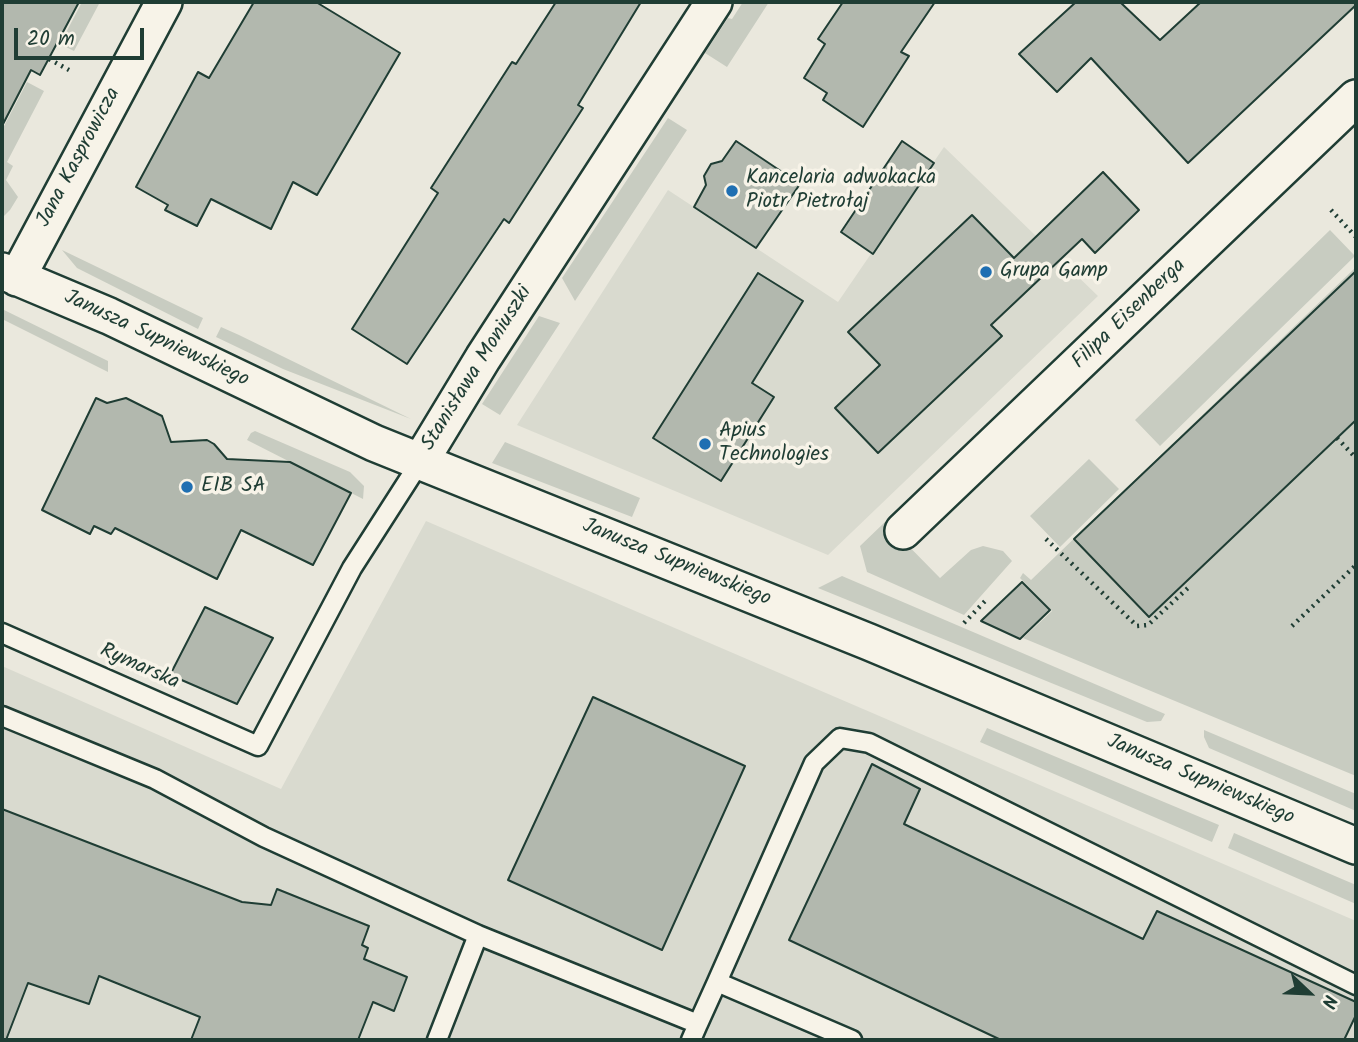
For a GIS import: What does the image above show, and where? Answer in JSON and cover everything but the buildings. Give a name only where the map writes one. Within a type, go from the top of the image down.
[{"type":"street","name":"Jana Kasprowicza","points":[[9,275],[164,2]]},
{"type":"street","name":"Stanisława Moniuszki","points":[[420,462],[483,358],[714,2]]},
{"type":"street","name":"Filipa Eisenberga","points":[[903,531],[1356,98]]},
{"type":"street","name":"Janusza Supniewskiego","points":[[9,275],[109,316],[374,443],[882,647],[1356,846]]},
{"type":"lane","name":"Stanisława Moniuszki","points":[[258,746],[352,568],[420,462]]},
{"type":"lane","name":"Rymarska","points":[[2,633],[258,746]]},
{"type":"lane","points":[[2,716],[155,779],[264,837],[695,1032],[814,763],[840,738],[869,743],[1356,985]]},
{"type":"lane","points":[[437,1040],[478,935]]},
{"type":"lane","points":[[717,982],[852,1040]]},
{"type":"path","points":[[49,59],[69,70]]},
{"type":"path","points":[[1331,210],[1356,237]]},
{"type":"path","points":[[1337,438],[1356,458]]},
{"type":"path","points":[[1046,539],[1137,626],[1148,625],[1189,587]]},
{"type":"path","points":[[1292,626],[1356,565]]},
{"type":"path","points":[[964,622],[987,599]]},
{"type":"shaded area","points":[[82,2],[100,2],[74,51],[60,44]]},
{"type":"shaded area","points":[[743,2],[769,2],[727,67],[705,53],[728,18],[732,19]]},
{"type":"shaded area","points":[[27,82],[44,91],[7,162],[13,166],[6,180],[18,197],[2,218],[2,130]]},
{"type":"shaded area","points":[[668,118],[687,130],[575,301],[562,278]]},
{"type":"shaded area","points":[[944,147],[1098,296],[828,555],[517,425],[668,190],[838,302]]},
{"type":"shaded area","points":[[1330,230],[1355,256],[1160,446],[1135,420]]},
{"type":"shaded area","points":[[62,250],[203,318],[198,329],[77,268]]},
{"type":"shaded area","points":[[1356,267],[1356,776],[1023,638],[1052,611],[1020,578],[1023,573],[1031,580]]},
{"type":"shaded area","points":[[2,309],[108,361],[108,372],[2,319]]},
{"type":"shaded area","points":[[539,316],[560,323],[500,415],[482,404]]},
{"type":"shaded area","points":[[221,327],[411,419],[283,369],[216,337]]},
{"type":"shaded area","points":[[255,431],[350,472],[364,486],[363,499],[247,440]]},
{"type":"shaded area","points":[[505,442],[640,498],[632,517],[492,463]]},
{"type":"shaded area","points":[[1089,459],[1119,489],[1060,547],[1030,516]]},
{"type":"shaded area","points":[[426,521],[1356,921],[1356,1040],[2,1040],[2,666],[281,789]]},
{"type":"shaded area","points":[[885,522],[940,578],[971,550],[983,546],[1003,551],[1012,561],[964,615],[867,572],[860,546]]},
{"type":"shaded area","points":[[842,576],[1165,714],[1161,721],[1147,722],[818,588]]},
{"type":"shaded area","points":[[987,728],[1219,825],[1212,842],[980,742]]},
{"type":"shaded area","points":[[1204,730],[1356,794],[1356,811],[1209,748]]},
{"type":"shaded area","points":[[1234,833],[1356,885],[1356,904],[1228,848]]},
{"type":"place","name":"Kancelaria adwokacka Piotr Pietrołaj","points":[[732,191]]},
{"type":"place","name":"Grupa Gamp","points":[[986,272]]},
{"type":"place","name":"Apius Technologies","points":[[705,444]]},
{"type":"place","name":"EIB SA","points":[[187,487]]}]
